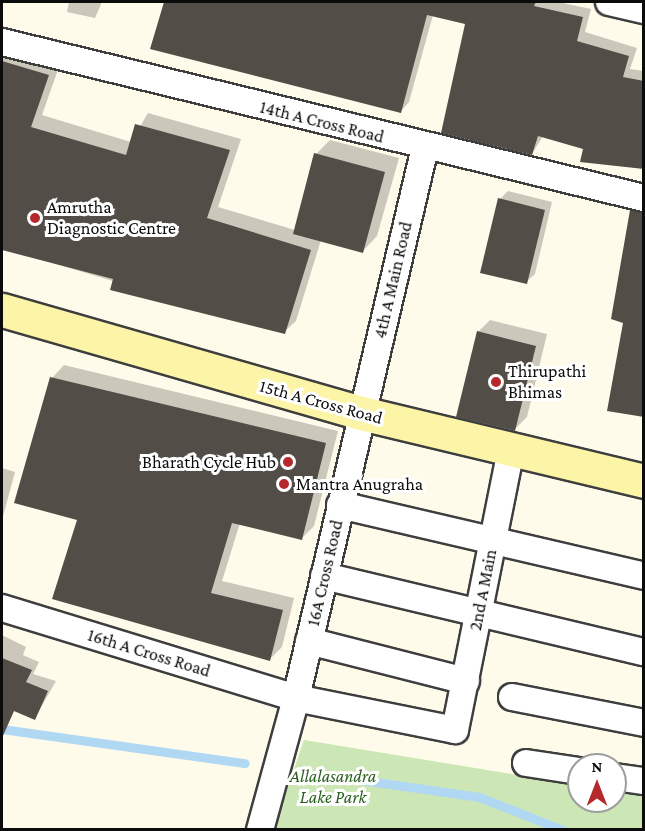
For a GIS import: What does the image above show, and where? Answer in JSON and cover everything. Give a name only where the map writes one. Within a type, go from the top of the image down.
[{"type":"main road","name":"15th A Cross Road","points":[[2,310],[362,413],[644,481]]},
{"type":"street","points":[[609,2],[644,10]]},
{"type":"street","name":"14th A Cross Road","points":[[2,42],[425,147],[644,198]]},
{"type":"street","name":"4th A Main Road","points":[[362,413],[425,147]]},
{"type":"street","name":"16A Cross Road","points":[[260,830],[296,698],[362,413]]},
{"type":"street","name":"2nd A Main","points":[[455,730],[511,450]]},
{"type":"street","points":[[340,505],[644,576]]},
{"type":"street","points":[[324,576],[644,652]]},
{"type":"street","name":"16th A Cross Road","points":[[2,608],[296,698],[455,730]]},
{"type":"street","points":[[309,640],[466,681]]},
{"type":"street","points":[[512,697],[644,723]]},
{"type":"street","points":[[526,763],[567,769]]},
{"type":"street","points":[[627,779],[644,781]]},
{"type":"green space","name":"Allalasandra Lake Park","points":[[304,740],[567,783],[567,813],[627,813],[627,793],[643,796],[643,829],[273,830]]},
{"type":"building","points":[[164,2],[536,2],[534,6],[583,17],[577,41],[629,56],[623,77],[644,81],[644,169],[580,162],[583,149],[538,136],[532,155],[441,133],[465,24],[427,15],[401,113],[150,49]]},
{"type":"building","points":[[2,61],[49,75],[31,127],[126,155],[135,124],[230,150],[207,218],[311,250],[285,334],[110,290],[113,279],[2,250]]},
{"type":"building","points":[[314,153],[385,172],[363,253],[293,234]]},
{"type":"building","points":[[498,198],[545,210],[527,284],[480,273]]},
{"type":"building","points":[[630,210],[644,213],[644,417],[607,411],[623,323],[611,319]]},
{"type":"building","name":"Thirupathi Bhimas","points":[[477,331],[536,346],[515,431],[456,417]]},
{"type":"building","points":[[50,377],[326,443],[302,540],[232,523],[211,593],[283,610],[270,661],[52,599],[77,520],[14,503]]},
{"type":"building","points":[[2,658],[32,670],[26,682],[48,691],[35,720],[14,711],[2,738]]},
{"type":"waterway","points":[[2,729],[245,763]]},
{"type":"waterway","points":[[327,775],[479,797],[563,830]]},
{"type":"place","name":"Amrutha Diagnostic Centre","points":[[35,218]]},
{"type":"place","name":"Thirupathi Bhimas","points":[[496,382]]},
{"type":"place","name":"Bharath Cycle Hub","points":[[288,462]]},
{"type":"place","name":"Mantra Anugraha","points":[[284,484]]}]
